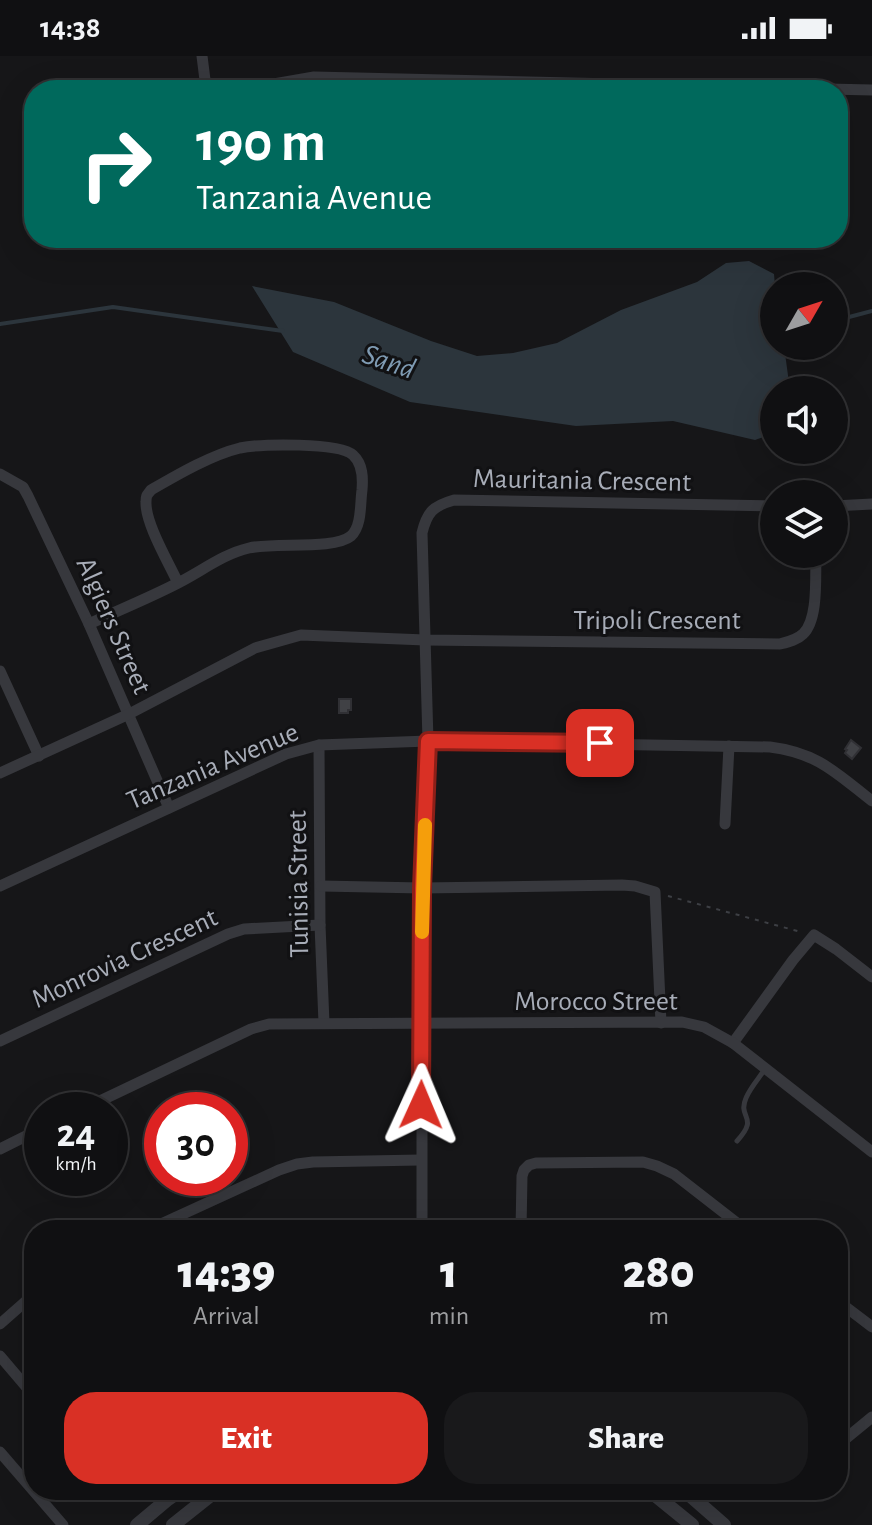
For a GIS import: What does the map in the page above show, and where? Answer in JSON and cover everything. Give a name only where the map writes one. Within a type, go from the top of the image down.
[{"type":"street","points":[[202,56],[205,80]]},
{"type":"street","points":[[296,80],[314,77],[443,80]]},
{"type":"street","points":[[848,89],[872,90]]},
{"type":"street","points":[[89,624],[178,583],[225,556],[247,548],[279,544],[331,544],[348,538],[359,522],[363,483],[357,460],[342,449],[316,446],[247,447],[218,456],[151,490],[145,503],[148,515],[178,583]]},
{"type":"street","name":"Algiers Street","points":[[0,474],[23,487],[89,624],[169,808]]},
{"type":"street","name":"Mauritania Crescent","points":[[422,1220],[422,888],[428,741],[422,533],[425,521],[432,510],[454,500],[760,506]]},
{"type":"street","points":[[848,505],[872,504]]},
{"type":"street","name":"Tripoli Crescent","points":[[0,773],[129,714],[255,648],[301,635],[425,640],[780,644],[801,636],[811,621],[815,568]]},
{"type":"street","points":[[0,671],[39,756]]},
{"type":"street","name":"Tanzania Avenue","points":[[0,886],[286,754],[319,745],[428,741],[770,747],[808,755],[872,801]]},
{"type":"street","name":"Tunisia Street","points":[[319,745],[324,1023]]},
{"type":"street","points":[[725,824],[729,746]]},
{"type":"street","points":[[321,886],[622,885],[655,892],[661,1023]]},
{"type":"street","name":"Monrovia Crescent","points":[[0,1041],[228,934],[244,929],[320,925]]},
{"type":"street","points":[[733,1043],[814,935],[872,977]]},
{"type":"street","points":[[119,1092],[251,1029],[269,1024],[324,1023]]},
{"type":"street","name":"Morocco Street","points":[[324,1023],[692,1023],[717,1032],[733,1043],[872,1152]]},
{"type":"street","points":[[0,1149],[24,1137]]},
{"type":"street","points":[[170,1220],[297,1164],[420,1160]]},
{"type":"street","points":[[521,1220],[522,1176],[529,1165],[543,1162],[629,1161],[657,1166],[674,1174],[733,1220]]},
{"type":"street","points":[[0,1324],[24,1303]]},
{"type":"street","points":[[848,1309],[872,1327]]},
{"type":"street","points":[[0,1356],[24,1384]]},
{"type":"street","points":[[848,1437],[872,1417]]},
{"type":"street","points":[[0,1452],[24,1479]]},
{"type":"street","points":[[42,1500],[63,1525]]},
{"type":"street","points":[[137,1525],[167,1500]]},
{"type":"street","points":[[173,1525],[204,1500]]},
{"type":"street","points":[[661,1500],[692,1525]]},
{"type":"street","points":[[695,1500],[724,1525]]},
{"type":"lane","points":[[737,1141],[749,1124],[744,1107],[746,1097],[766,1069]]},
{"type":"path","points":[[655,892],[814,935]]},
{"type":"water","points":[[749,261],[770,272],[760,272],[760,360],[786,360],[788,376],[760,376],[760,438],[755,440],[673,421],[576,426],[410,402],[293,352],[252,286],[334,302],[477,356],[513,353],[557,343],[621,310],[697,282],[726,263]]},
{"type":"building","points":[[339,699],[351,699],[348,713],[339,713]]},
{"type":"building","points":[[851,740],[861,748],[852,759],[845,753]]},
{"type":"waterway","name":"Sand","points":[[0,324],[113,307],[283,331]]},
{"type":"waterway","name":"Sand","points":[[848,317],[872,311]]},
{"type":"slow traffic","points":[[422,932],[425,825]]},
{"type":"route","points":[[421,1105],[422,888],[428,741],[600,743]]}]
